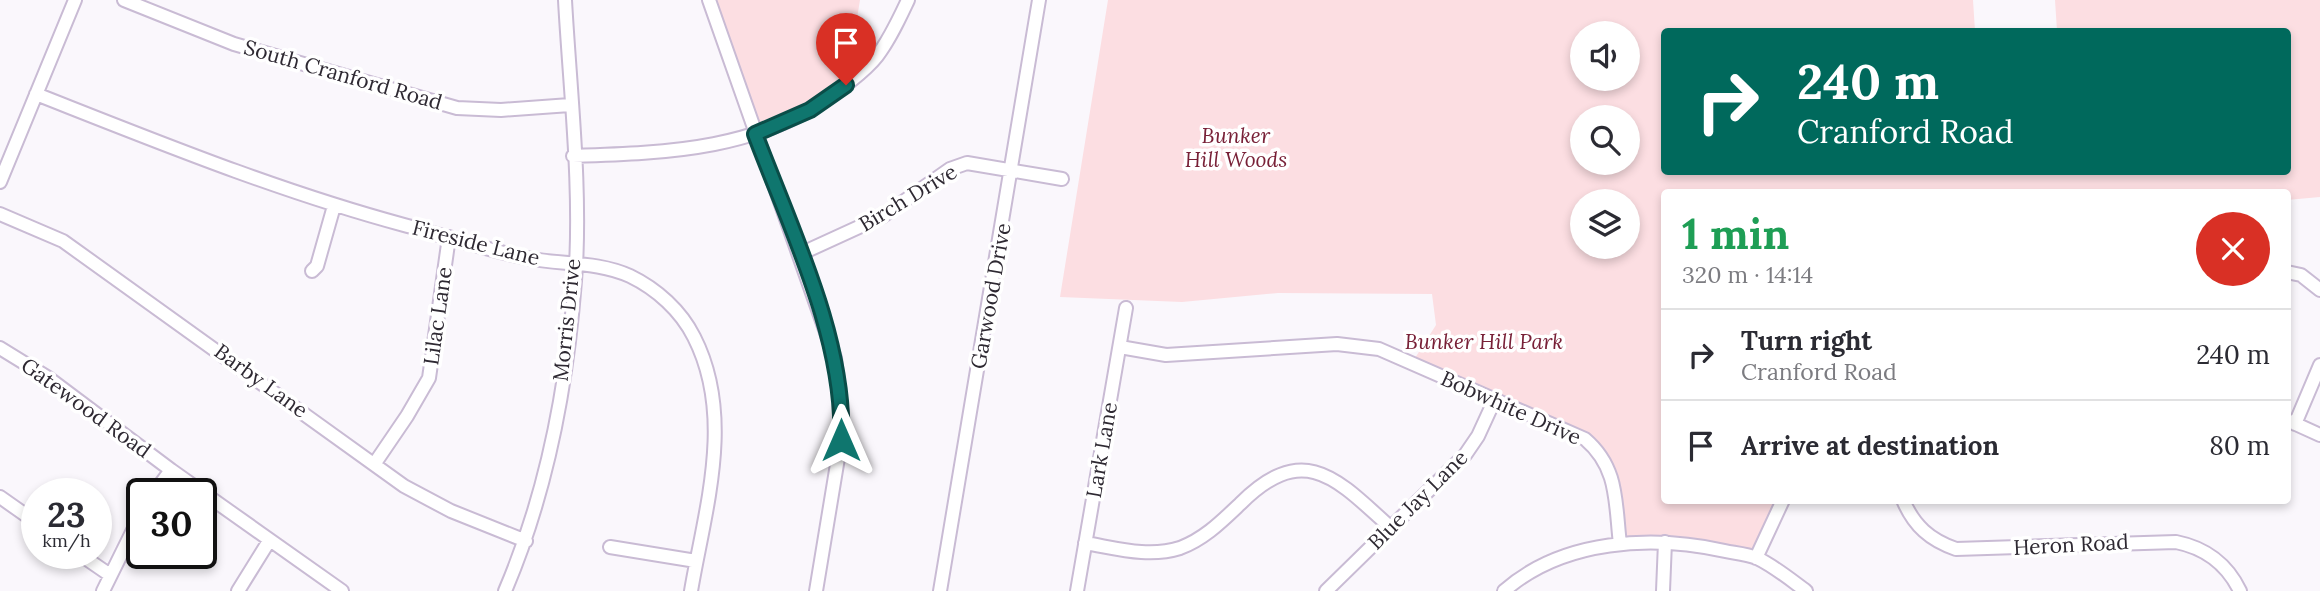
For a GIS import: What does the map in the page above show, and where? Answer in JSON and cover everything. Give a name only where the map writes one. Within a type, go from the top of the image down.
[{"type":"street","points":[[0,182],[75,0]]},
{"type":"street","name":"South Cranford Road","points":[[124,0],[234,44],[457,108],[501,110],[570,105]]},
{"type":"street","name":"Morris Drive","points":[[505,591],[526,541],[547,463],[570,328],[575,262],[565,0]]},
{"type":"street","points":[[709,0],[835,358],[842,416],[816,591]]},
{"type":"street","points":[[573,156],[672,152],[755,134],[810,110],[864,70],[877,55],[908,0]]},
{"type":"street","name":"Garwood Drive","points":[[940,591],[1040,0]]},
{"type":"street","name":"Fireside Lane","points":[[36,94],[219,167],[334,206],[526,258],[575,262],[613,270],[660,294],[695,338],[711,385],[716,430],[691,591]]},
{"type":"street","name":"Birch Drive","points":[[800,254],[883,216],[950,169],[967,163],[1062,178]]},
{"type":"street","points":[[312,271],[317,267],[334,206]]},
{"type":"street","name":"Barby Lane","points":[[0,214],[63,241],[416,493],[526,541]]},
{"type":"street","name":"Lilac Lane","points":[[375,463],[429,378],[449,237]]},
{"type":"street","points":[[2291,273],[2301,275],[2320,290]]},
{"type":"street","name":"Lark Lane","points":[[1077,591],[1126,308]]},
{"type":"street","name":"Bobwhite Drive","points":[[1120,348],[1166,355],[1337,344],[1379,349],[1571,431],[1603,456],[1611,471],[1620,544]]},
{"type":"street","name":"Gatewood Road","points":[[0,348],[47,377],[171,470],[342,591]]},
{"type":"street","points":[[2320,365],[2291,422],[2320,435]]},
{"type":"street","name":"Blue Jay Lane","points":[[1326,591],[1465,455],[1478,436],[1495,399]]},
{"type":"street","points":[[165,478],[171,470]]},
{"type":"street","points":[[1085,543],[1143,553],[1179,548],[1215,529],[1262,482],[1273,476],[1304,472],[1334,478],[1391,528]]},
{"type":"street","points":[[0,497],[21,512]]},
{"type":"street","points":[[1756,558],[1781,504]]},
{"type":"street","name":"Heron Road","points":[[1905,504],[1909,515],[1927,535],[1956,549],[2176,542],[2207,552],[2231,575],[2240,591]]},
{"type":"street","points":[[238,591],[269,541]]},
{"type":"street","points":[[1663,591],[1665,542]]},
{"type":"street","points":[[1504,591],[1535,570],[1564,556],[1620,544],[1665,542],[1756,558],[1806,591]]},
{"type":"street","points":[[103,591],[126,544]]},
{"type":"street","points":[[610,547],[696,561]]},
{"type":"street","points":[[101,569],[110,575]]},
{"type":"green space","points":[[709,0],[860,0],[846,85],[755,134]]},
{"type":"green space","name":"Bunker Hill Woods","points":[[1108,0],[1973,0],[1975,28],[1661,28],[1661,175],[2291,175],[2291,28],[2057,28],[2055,0],[2320,0],[2320,197],[2291,200],[2291,189],[1661,189],[1661,504],[1784,504],[1760,562],[1618,543],[1607,472],[1584,439],[1410,366],[1436,325],[1432,294],[1278,293],[1182,302],[1060,297]]},
{"type":"route","points":[[841,440],[842,416],[835,358],[755,134],[789,122],[846,85]]},
{"type":"park label","name":"Bunker Hill Park","points":[[1484,342]]}]
